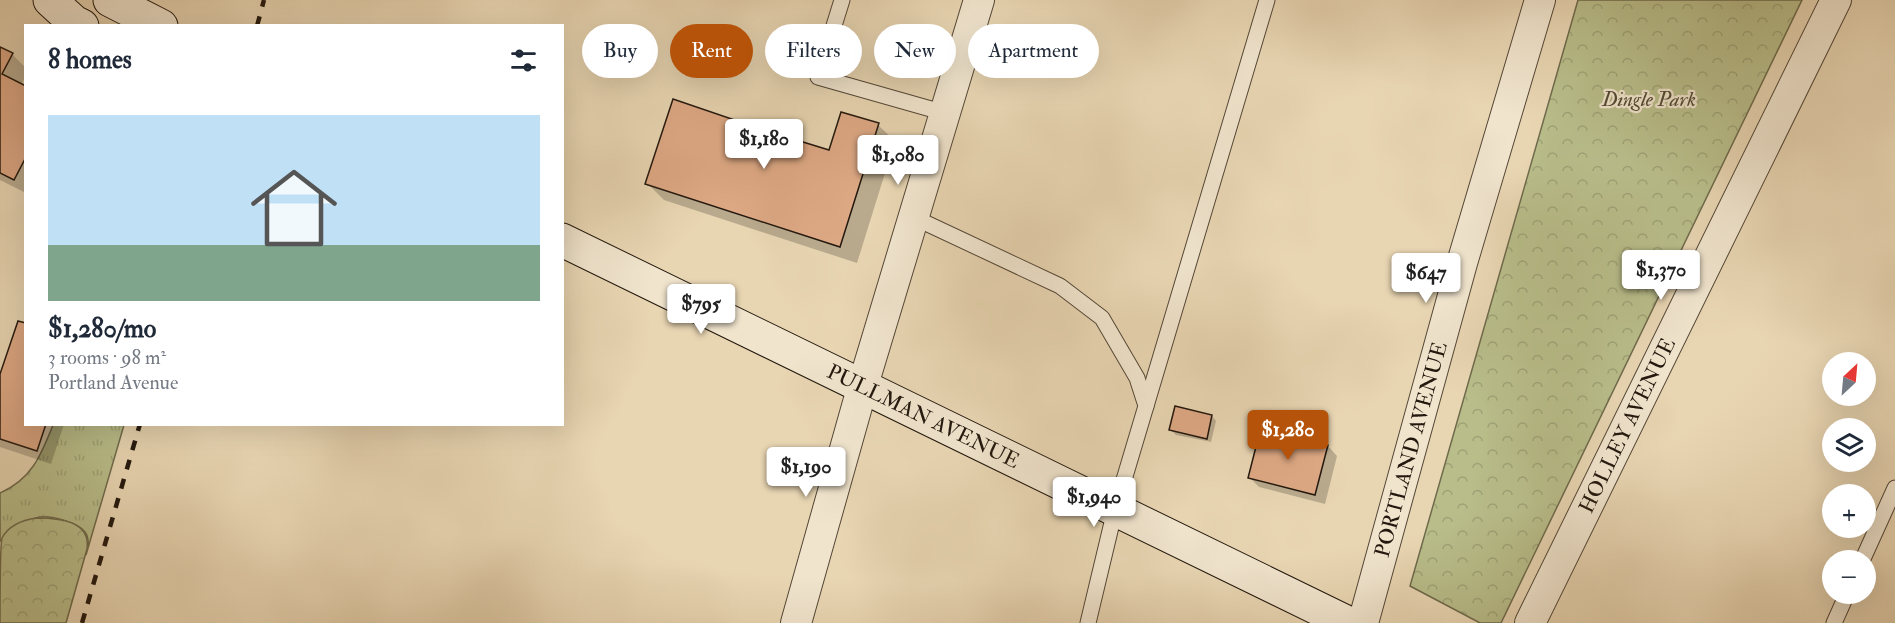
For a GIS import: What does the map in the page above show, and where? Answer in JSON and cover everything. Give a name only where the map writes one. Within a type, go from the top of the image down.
[{"type":"street","points":[[50,0],[78,24]]},
{"type":"street","points":[[110,0],[158,24]]},
{"type":"street","points":[[796,623],[862,386],[979,0]]},
{"type":"street","name":"PORTLAND AVENUE","points":[[1363,623],[1462,263],[1540,0]]},
{"type":"street","name":"HOLLEY AVENUE","points":[[1530,623],[1836,0]]},
{"type":"street","name":"PULLMAN AVENUE","points":[[564,241],[1348,623]]},
{"type":"lane","points":[[842,0],[819,77],[945,113]]},
{"type":"lane","points":[[1088,623],[1115,510],[1267,0]]},
{"type":"lane","points":[[913,217],[1060,286],[1102,318],[1137,378],[1146,406]]},
{"type":"lane","points":[[1867,550],[1895,488]]},
{"type":"lane","points":[[1834,623],[1843,604]]},
{"type":"green space","name":"Dingle Park","points":[[1578,0],[1802,0],[1501,623],[1480,623],[1410,586]]},
{"type":"green space","points":[[53,426],[124,426],[86,555],[88,540],[85,532],[76,525],[55,518],[36,518],[0,541],[0,493],[20,481],[28,473]]},
{"type":"green space","points":[[37,518],[63,520],[71,523],[84,532],[87,539],[87,549],[66,623],[0,623],[2,538],[16,524]]},
{"type":"building","points":[[0,47],[13,53],[2,74],[24,85],[24,161],[14,180],[0,173]]},
{"type":"building","points":[[673,99],[829,150],[841,112],[879,123],[840,247],[645,184]]},
{"type":"building","points":[[18,321],[24,322],[24,426],[45,426],[37,451],[0,439],[0,374]]},
{"type":"building","points":[[1175,406],[1212,415],[1207,439],[1169,430]]},
{"type":"building","points":[[1261,427],[1328,445],[1315,495],[1248,478]]},
{"type":"railway","points":[[258,24],[264,0]]},
{"type":"railway","points":[[82,623],[139,426]]}]
